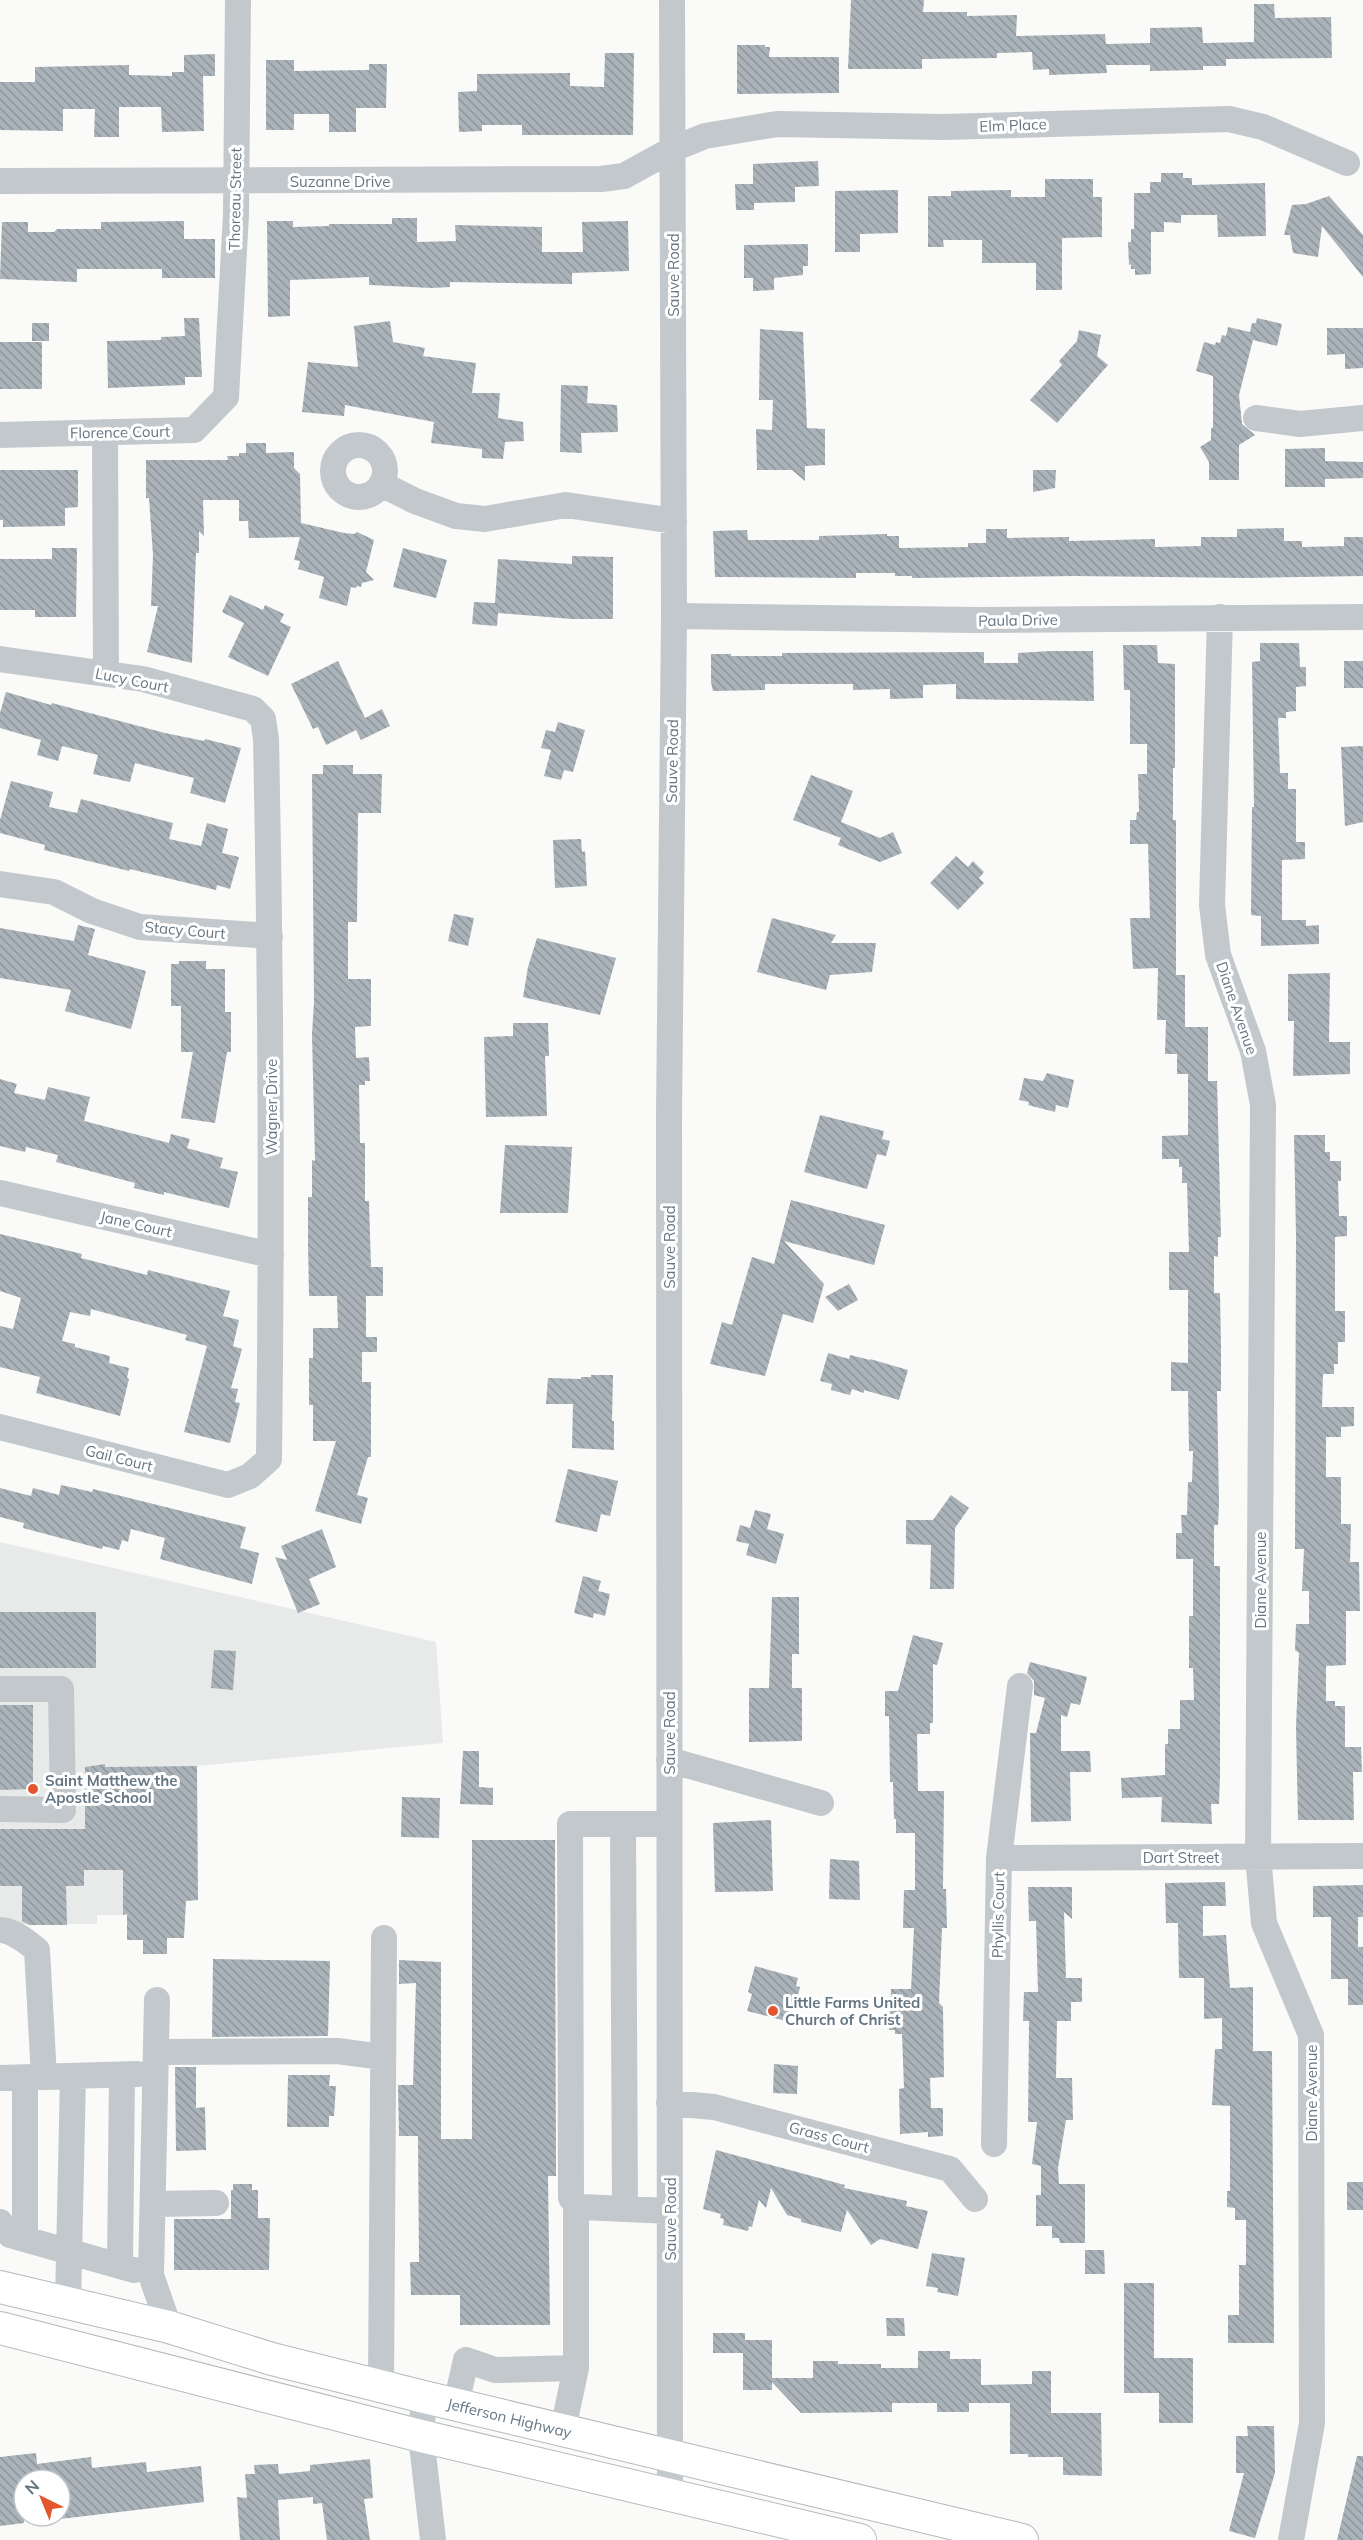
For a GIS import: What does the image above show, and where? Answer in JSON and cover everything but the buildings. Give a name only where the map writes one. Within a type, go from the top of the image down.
[{"type":"main road","name":"Jefferson Highway","points":[[0,2287],[169,2327],[272,2359],[424,2397],[1022,2540]]},
{"type":"main road","points":[[0,2328],[421,2436],[670,2495],[796,2532],[860,2540]]},
{"type":"street","name":"Thoreau Street","points":[[226,397],[236,213],[238,0]]},
{"type":"street","name":"Sauve Road","points":[[670,2495],[669,1119],[674,616],[672,0]]},
{"type":"street","name":"Elm Place","points":[[673,149],[705,136],[777,123],[943,127],[1229,119],[1263,127],[1347,163]]},
{"type":"street","name":"Suzanne Drive","points":[[0,181],[601,179],[624,176],[673,149]]},
{"type":"street","name":"Florence Court","points":[[0,435],[194,430],[226,397]]},
{"type":"street","points":[[1256,418],[1299,424],[1363,418]]},
{"type":"street","points":[[105,432],[106,674]]},
{"type":"street","points":[[381,484],[415,501],[456,516],[485,519],[566,505],[674,521]]},
{"type":"street","name":"Paula Drive","points":[[674,616],[976,620],[1363,617]]},
{"type":"street","name":"Diane Avenue","points":[[1220,617],[1212,905],[1218,955],[1253,1051],[1263,1105],[1258,1856],[1264,1923],[1311,2035],[1312,2423],[1292,2540]]},
{"type":"street","name":"Lucy Court","points":[[0,659],[143,679],[253,709],[260,716]]},
{"type":"street","name":"Wagner Drive","points":[[237,1482],[250,1476],[269,1459],[270,936],[267,739],[260,716]]},
{"type":"street","name":"Stacy Court","points":[[0,884],[54,892],[92,911],[140,927],[270,936]]},
{"type":"street","name":"Jane Court","points":[[0,1193],[271,1255]]},
{"type":"street","name":"Gail Court","points":[[0,1427],[228,1485],[237,1482]]},
{"type":"street","name":"Phyllis Court","points":[[994,2144],[999,1858],[1020,1686]]},
{"type":"street","points":[[0,1689],[61,1689],[63,1810],[0,1809]]},
{"type":"street","points":[[669,1760],[821,1803]]},
{"type":"street","points":[[563,2429],[576,2368],[576,2205],[571,2198],[570,1824],[669,1824]]},
{"type":"street","points":[[623,1824],[625,2209]]},
{"type":"street","name":"Dart Street","points":[[999,1858],[1363,1856]]},
{"type":"street","points":[[0,1930],[4,1929],[37,1950],[35,2077],[25,2239]]},
{"type":"street","points":[[381,2386],[384,1938]]},
{"type":"street","points":[[157,2000],[151,2275],[169,2327]]},
{"type":"street","points":[[0,2078],[122,2075],[155,2063],[336,2051],[383,2057]]},
{"type":"street","points":[[120,2266],[122,2075]]},
{"type":"street","points":[[68,2303],[73,2076]]},
{"type":"street","name":"Grass Court","points":[[669,2103],[714,2107],[950,2169],[975,2199]]},
{"type":"street","points":[[153,2204],[216,2203]]},
{"type":"street","points":[[576,2205],[591,2208],[670,2211]]},
{"type":"street","points":[[0,2222],[10,2235],[151,2275]]},
{"type":"street","points":[[456,2404],[466,2360],[495,2370],[576,2368]]},
{"type":"street","points":[[424,2397],[421,2436],[433,2540]]},
{"type":"shaded area","points":[[0,1542],[436,1642],[443,1743],[197,1766],[106,1767],[106,1816],[123,1837],[123,1915],[97,1915],[97,1924],[0,1924]]},
{"type":"place","name":"Saint Matthew the Apostle School","points":[[33,1789]]},
{"type":"place","name":"Little Farms United Church of Christ","points":[[773,2011]]}]
